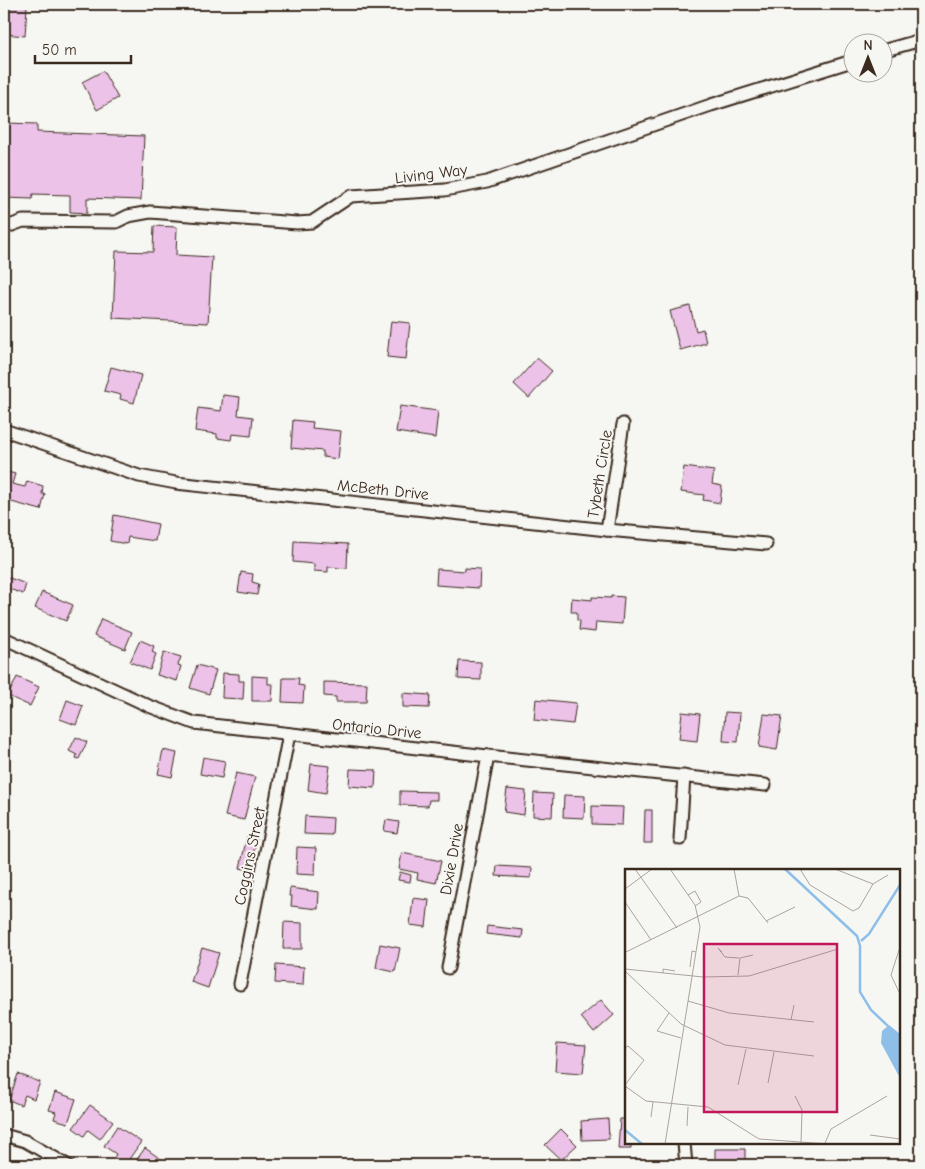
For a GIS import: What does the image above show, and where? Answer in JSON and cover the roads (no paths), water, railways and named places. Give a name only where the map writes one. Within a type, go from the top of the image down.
[{"type":"street","points":[[892,49],[921,40]]},
{"type":"street","name":"Living Way","points":[[4,228],[23,221],[116,222],[128,216],[150,212],[297,223],[312,222],[352,196],[445,190],[487,182],[711,105],[842,64]]},
{"type":"street","name":"Tybeth Circle","points":[[607,530],[623,424]]},
{"type":"street","name":"McBeth Drive","points":[[4,430],[139,476],[176,483],[607,530],[766,544]]},
{"type":"street","name":"Ontario Drive","points":[[4,638],[149,706],[194,723],[764,785]]},
{"type":"street","name":"Coggins Street","points":[[240,984],[289,734]]},
{"type":"street","name":"Dixie Drive","points":[[448,968],[488,756]]},
{"type":"street","points":[[680,839],[684,776]]},
{"type":"street","points":[[4,1135],[25,1141],[67,1165]]},
{"type":"street","points":[[684,1144],[686,1165]]}]
